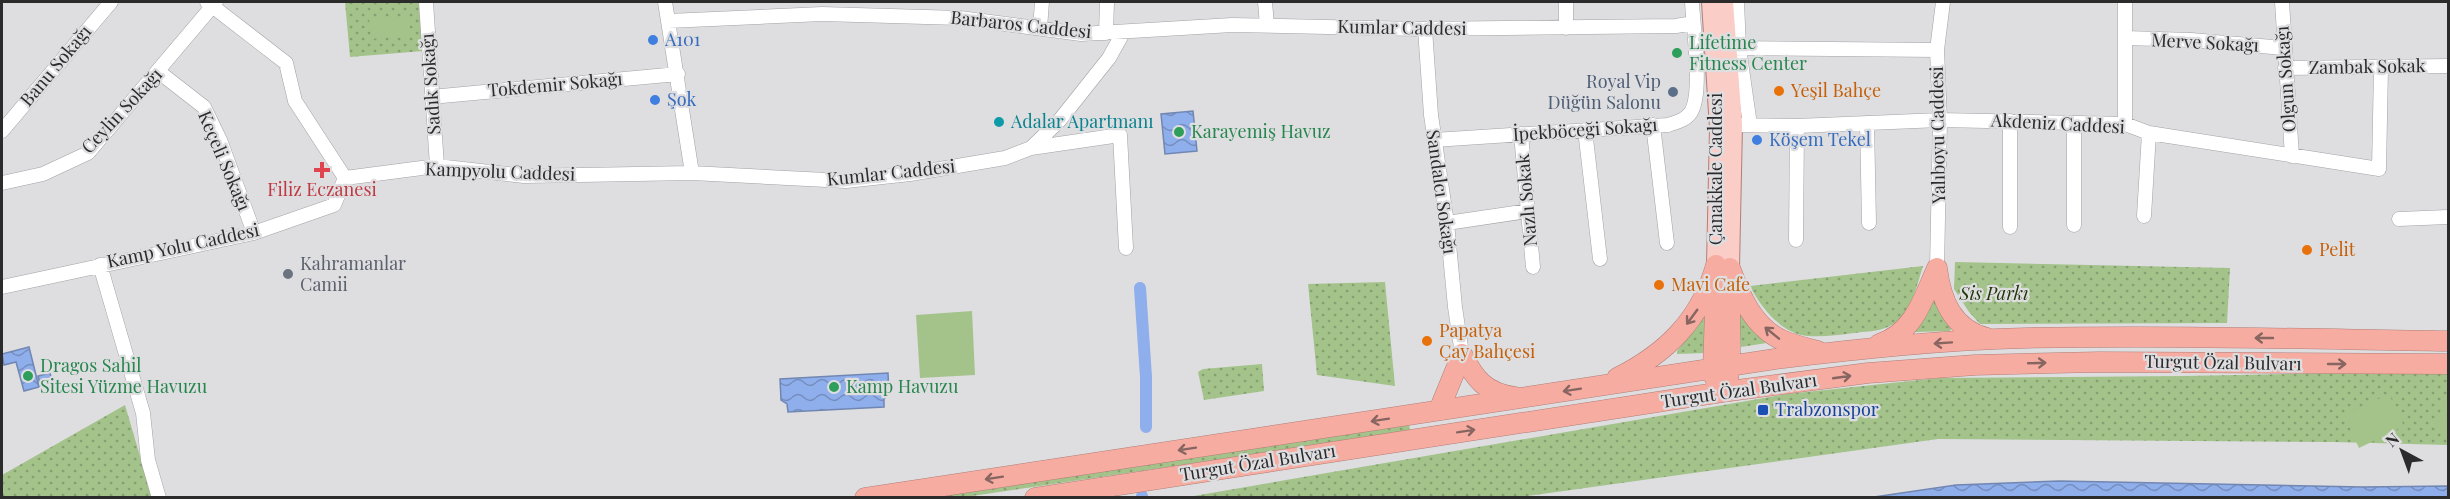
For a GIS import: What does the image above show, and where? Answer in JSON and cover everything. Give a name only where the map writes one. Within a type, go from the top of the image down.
[{"type":"highway","points":[[1723,266],[1753,316],[1767,329],[1781,340],[1826,353]]},
{"type":"highway","points":[[1722,392],[1727,383],[1722,368],[1723,266]]},
{"type":"highway","points":[[1604,385],[1634,370],[1668,346],[1693,318],[1723,266]]},
{"type":"highway","points":[[1936,268],[1940,291],[1962,326],[1973,334],[1992,340]]},
{"type":"highway","points":[[1863,349],[1892,340],[1902,333],[1916,316],[1936,268]]},
{"type":"highway","name":"Turgut Özal Bulvarı","points":[[865,498],[1604,385],[1863,349],[1992,340],[2181,337],[2448,341]]},
{"type":"highway","points":[[1462,354],[1474,377],[1481,383],[1505,396],[1520,398]]},
{"type":"highway","points":[[1439,410],[1462,354]]},
{"type":"highway","name":"Turgut Özal Bulvarı","points":[[1035,498],[1722,392],[1868,373],[1986,365],[2099,362],[2448,364]]},
{"type":"main road","name":"Çanakkale Caddesi","points":[[1711,2],[1719,23]]},
{"type":"main road","name":"Çanakkale Caddesi","points":[[1723,266],[1719,23],[1724,2]]},
{"type":"main road","points":[[1719,23],[1733,48],[1742,125],[1723,266]]},
{"type":"street","name":"Banu Sokağı","points":[[2,130],[111,2]]},
{"type":"street","name":"Sadık Sokağı","points":[[426,2],[437,166]]},
{"type":"street","points":[[665,2],[692,173]]},
{"type":"street","points":[[1040,28],[1042,2]]},
{"type":"street","points":[[1106,33],[1107,2]]},
{"type":"street","points":[[1265,2],[1267,26]]},
{"type":"street","points":[[1566,2],[1566,28]]},
{"type":"street","name":"İpekböceği Sokağı","points":[[1434,140],[1653,126],[1683,120],[1692,112],[1698,93],[1692,2]]},
{"type":"street","points":[[1737,2],[1733,48],[1937,50]]},
{"type":"street","name":"Yalıboyu Caddesi","points":[[1936,268],[1940,120],[1937,50],[1943,2]]},
{"type":"street","points":[[2125,2],[2125,124]]},
{"type":"street","name":"Olgun Sokağı","points":[[2282,2],[2292,156]]},
{"type":"street","points":[[212,3],[286,63],[295,101],[345,178]]},
{"type":"street","name":"Ceylin Sokağı","points":[[2,183],[42,174],[88,153],[159,72],[212,3]]},
{"type":"street","name":"Barbaros Caddesi","points":[[668,21],[822,14],[960,18],[1081,34],[1106,33],[1119,38]]},
{"type":"street","name":"Kumlar Caddesi","points":[[692,173],[846,181],[1005,158],[1031,148],[1059,121],[1109,58],[1119,38],[1232,25],[1425,29],[1676,26],[1693,23]]},
{"type":"street","name":"Sandalcı Sokağı","points":[[1425,29],[1434,140],[1447,223],[1462,354]]},
{"type":"street","name":"Merve Sokağı","points":[[2125,38],[2191,40],[2284,48]]},
{"type":"street","name":"Zambak Sokak","points":[[2285,68],[2448,66]]},
{"type":"street","name":"Akdeniz Caddesi","points":[[1742,125],[1797,126],[1940,120],[2125,124],[2149,133],[2379,169],[2381,68]]},
{"type":"street","name":"Keçeli Sokağı","points":[[159,72],[204,107],[220,140],[254,233]]},
{"type":"street","name":"Tokdemir Sokağı","points":[[431,97],[678,74]]},
{"type":"street","points":[[2010,121],[2010,227]]},
{"type":"street","points":[[1867,123],[1869,223]]},
{"type":"street","points":[[2074,123],[2074,225]]},
{"type":"street","points":[[1653,126],[1667,243]]},
{"type":"street","points":[[1796,240],[1797,126]]},
{"type":"street","points":[[1585,130],[1600,259]]},
{"type":"street","points":[[2144,216],[2149,133]]},
{"type":"street","name":"Nazlı Sokak","points":[[1521,134],[1533,267]]},
{"type":"street","points":[[1031,148],[1120,135],[1126,248]]},
{"type":"street","name":"Kampyolu Caddesi","points":[[345,178],[437,166],[524,176],[692,173]]},
{"type":"street","name":"Kamp Yolu Caddesi","points":[[2,287],[254,233],[334,205],[345,178]]},
{"type":"street","points":[[1447,223],[1528,211]]},
{"type":"street","points":[[2399,219],[2448,217]]},
{"type":"street","points":[[100,265],[143,413],[148,460],[159,498]]},
{"type":"green space","points":[[345,2],[420,2],[423,51],[350,57]]},
{"type":"green space","points":[[409,16],[410,35],[371,39],[369,19]]},
{"type":"green space","name":"Sis Parkı","points":[[1955,262],[2230,268],[2227,323],[1980,324],[1954,289]]},
{"type":"green space","points":[[1923,266],[1914,295],[1903,314],[1888,327],[1871,331],[1825,336],[1798,334],[1781,325],[1766,311],[1750,286]]},
{"type":"green space","points":[[1385,282],[1395,386],[1317,375],[1308,284]]},
{"type":"green space","points":[[1934,295],[1952,327],[1950,331],[1916,332],[1915,329]]},
{"type":"green space","points":[[1707,308],[1706,353],[1677,354],[1699,324]]},
{"type":"green space","points":[[1739,308],[1773,342],[1741,347]]},
{"type":"green space","points":[[972,311],[975,375],[920,378],[916,315]]},
{"type":"green space","points":[[1262,364],[1264,391],[1204,400],[1198,372],[1203,369]]},
{"type":"green space","points":[[2448,371],[2448,445],[1938,439],[1521,497],[1182,498],[1787,394],[1939,378]]},
{"type":"green space","points":[[2389,394],[2404,426],[2359,448],[2344,415]]},
{"type":"green space","points":[[2448,399],[2448,432],[2434,425]]},
{"type":"green space","points":[[125,405],[152,497],[2,497],[2,475]]},
{"type":"green space","points":[[1409,424],[1410,430],[1397,433],[965,497],[921,498]]},
{"type":"water","name":"Karayemiş Havuz","points":[[1193,111],[1197,151],[1165,154],[1161,114]]},
{"type":"water","name":"Dragos Sahil Sitesi Yüzme Havuzu","points":[[29,347],[39,387],[24,391],[16,362],[4,365],[2,354]]},
{"type":"water","points":[[50,373],[53,385],[41,388],[38,376]]},
{"type":"water","name":"Kamp Havuzu","points":[[888,373],[889,394],[884,399],[884,407],[788,412],[787,404],[781,400],[780,379]]},
{"type":"water","points":[[2059,481],[2363,487],[2448,486],[2448,497],[1874,497],[1956,485]]},
{"type":"waterway","points":[[1140,288],[1146,377],[1146,427]]},
{"type":"place","name":"A101","points":[[653,40]]},
{"type":"place","name":"Lifetime Fitness Center","points":[[1677,53]]},
{"type":"place","name":"Yeşil Bahçe","points":[[1779,91]]},
{"type":"place","name":"Royal Vip Düğün Salonu","points":[[1673,92]]},
{"type":"place","name":"Şok","points":[[655,100]]},
{"type":"place","name":"Adalar Apartmanı","points":[[999,122]]},
{"type":"place","name":"Karayemiş Havuz","points":[[1179,132]]},
{"type":"place","name":"Köşem Tekel","points":[[1757,140]]},
{"type":"place","name":"Filiz Eczanesi","points":[[322,170]]},
{"type":"place","name":"Pelit","points":[[2307,250]]},
{"type":"place","name":"Kahramanlar Camii","points":[[288,274]]},
{"type":"place","name":"Mavi Cafe","points":[[1659,285]]},
{"type":"place","name":"Papatya Çay Bahçesi","points":[[1427,341]]},
{"type":"place","name":"Dragos Sahil Sitesi Yüzme Havuzu","points":[[28,376]]},
{"type":"place","name":"Kamp Havuzu","points":[[834,387]]},
{"type":"place","name":"Trabzonspor","points":[[1763,410]]}]
